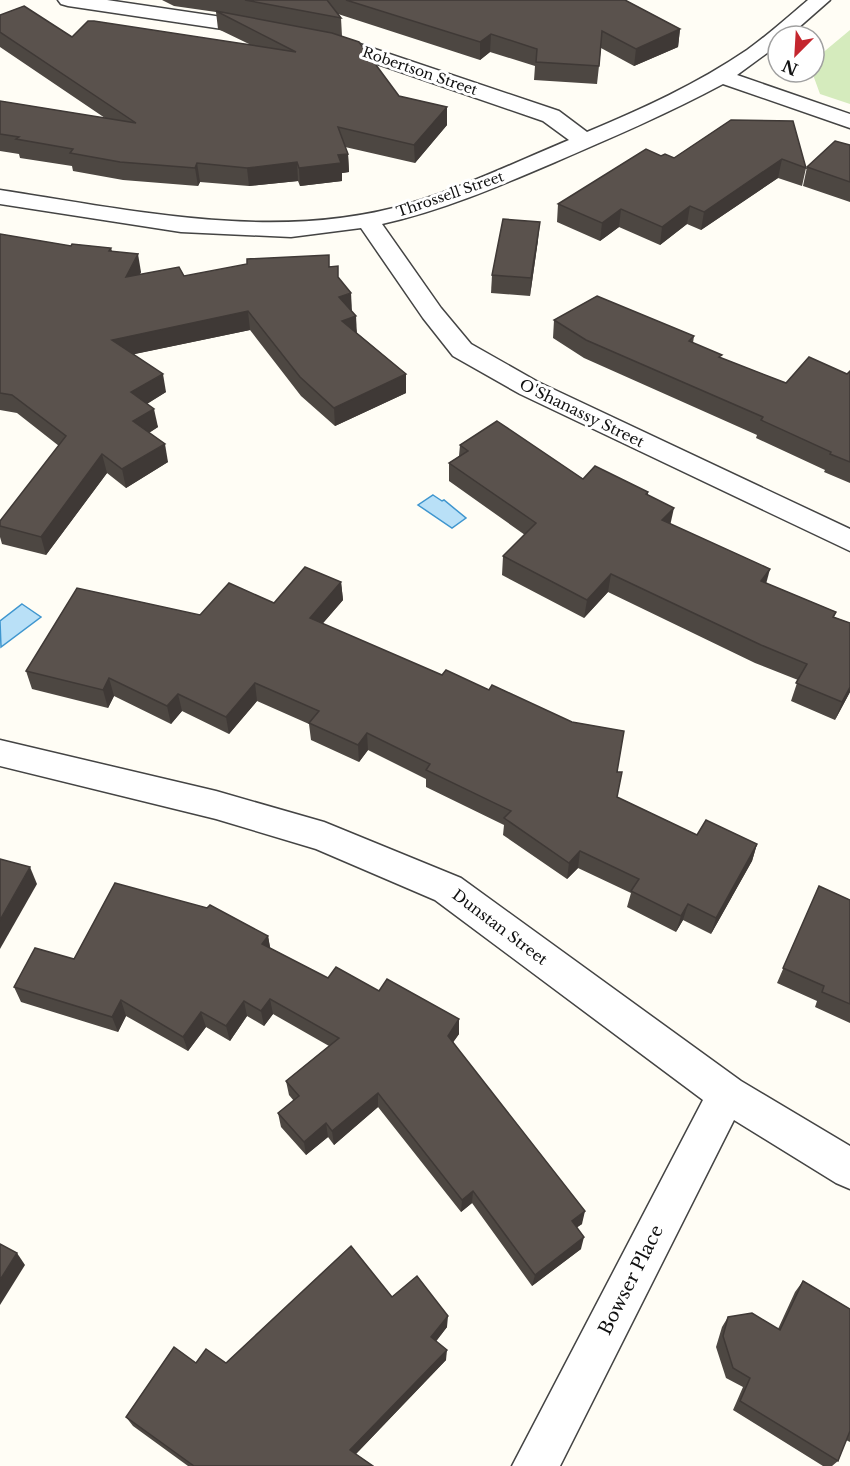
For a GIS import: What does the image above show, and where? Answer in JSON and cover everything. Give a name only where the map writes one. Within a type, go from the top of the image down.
[{"type":"street","points":[[68,0],[223,21],[281,32]]},
{"type":"street","name":"Throssell Street","points":[[0,197],[182,225],[291,230],[367,220],[414,210],[656,111],[722,76],[756,53],[820,0]]},
{"type":"street","name":"Robertson Street","points":[[304,37],[338,43],[551,116],[584,141]]},
{"type":"street","points":[[722,76],[850,120]]},
{"type":"street","name":"O'Shanassy Street","points":[[367,220],[432,314],[462,350],[529,388],[850,541]]},
{"type":"street","name":"Dunstan Street","points":[[0,753],[216,805],[324,837],[448,889],[727,1094],[850,1169]]},
{"type":"street","name":"Bowser Place","points":[[535,1466],[727,1094]]},
{"type":"green space","points":[[850,30],[850,104],[820,94],[816,84],[826,84],[826,50]]},
{"type":"water","points":[[433,495],[444,500],[466,518],[452,528],[418,505]]},
{"type":"water","points":[[22,604],[41,617],[1,647],[0,621]]},
{"type":"building","points":[[245,0],[327,0],[341,18]]},
{"type":"building","points":[[346,0],[625,0],[680,29],[636,49],[602,31],[599,66],[536,62],[537,49],[491,34],[480,42]]},
{"type":"building","points":[[24,6],[72,37],[88,21],[94,21],[296,52],[216,11],[332,33],[359,42],[399,96],[447,107],[414,145],[338,127],[348,154],[338,155],[341,163],[299,168],[297,162],[247,168],[197,163],[195,168],[120,162],[70,153],[73,149],[0,134],[0,101],[136,123],[0,32],[0,15]]},
{"type":"building","points":[[731,120],[793,121],[806,168],[782,159],[704,212],[690,206],[662,227],[621,209],[602,223],[558,204],[646,149],[661,156],[665,154],[674,158]]},
{"type":"building","points":[[835,141],[850,145],[850,182],[807,167]]},
{"type":"building","points":[[503,219],[540,222],[531,278],[492,275]]},
{"type":"building","points":[[0,234],[71,246],[72,244],[111,248],[109,251],[138,254],[126,277],[179,267],[184,276],[247,264],[247,259],[329,255],[329,267],[338,266],[338,277],[351,293],[339,297],[356,316],[342,321],[406,374],[334,408],[300,377],[248,311],[112,340],[163,374],[131,392],[154,409],[133,421],[165,444],[122,469],[102,454],[41,537],[0,526],[0,521],[66,436],[12,395],[0,393]]},
{"type":"building","points":[[597,296],[694,336],[689,341],[722,355],[719,357],[786,383],[809,357],[847,374],[850,371],[850,462],[761,420],[763,417],[586,340],[554,320]]},
{"type":"building","points":[[497,421],[583,479],[595,466],[648,492],[646,494],[674,508],[662,520],[770,569],[761,581],[836,612],[833,617],[850,623],[850,687],[842,702],[796,683],[807,664],[761,645],[611,574],[587,600],[503,556],[536,523],[449,463],[468,451],[460,445]]},
{"type":"building","points":[[305,567],[341,582],[310,618],[442,675],[446,670],[489,690],[492,685],[572,722],[624,731],[617,772],[622,772],[617,797],[697,835],[706,820],[757,844],[716,918],[688,904],[681,916],[631,891],[639,879],[580,851],[569,863],[504,818],[511,811],[426,770],[430,764],[367,733],[358,745],[309,723],[319,711],[255,683],[226,717],[178,694],[167,706],[109,678],[103,690],[26,671],[77,588],[200,615],[229,583],[274,603]]},
{"type":"building","points":[[0,859],[30,867],[0,920]]},
{"type":"building","points":[[115,883],[207,908],[210,905],[268,936],[262,944],[328,978],[336,967],[379,991],[387,979],[459,1019],[448,1036],[585,1211],[572,1221],[584,1237],[535,1275],[473,1191],[462,1200],[378,1093],[332,1131],[326,1123],[304,1142],[278,1113],[299,1096],[286,1081],[339,1038],[270,999],[261,1011],[244,1001],[226,1026],[201,1012],[183,1037],[121,1000],[112,1017],[14,987],[35,948],[74,959]]},
{"type":"building","points":[[819,886],[850,900],[850,1004],[822,992],[824,986],[783,968]]},
{"type":"building","points":[[0,1244],[17,1253],[0,1280]]},
{"type":"building","points":[[351,1246],[392,1297],[417,1276],[448,1316],[431,1337],[447,1350],[350,1450],[373,1466],[194,1466],[126,1417],[174,1347],[196,1363],[206,1349],[226,1363]]},
{"type":"building","points":[[803,1281],[850,1309],[850,1431],[838,1461],[740,1401],[750,1378],[733,1368],[723,1336],[728,1317],[752,1313],[780,1330]]}]
